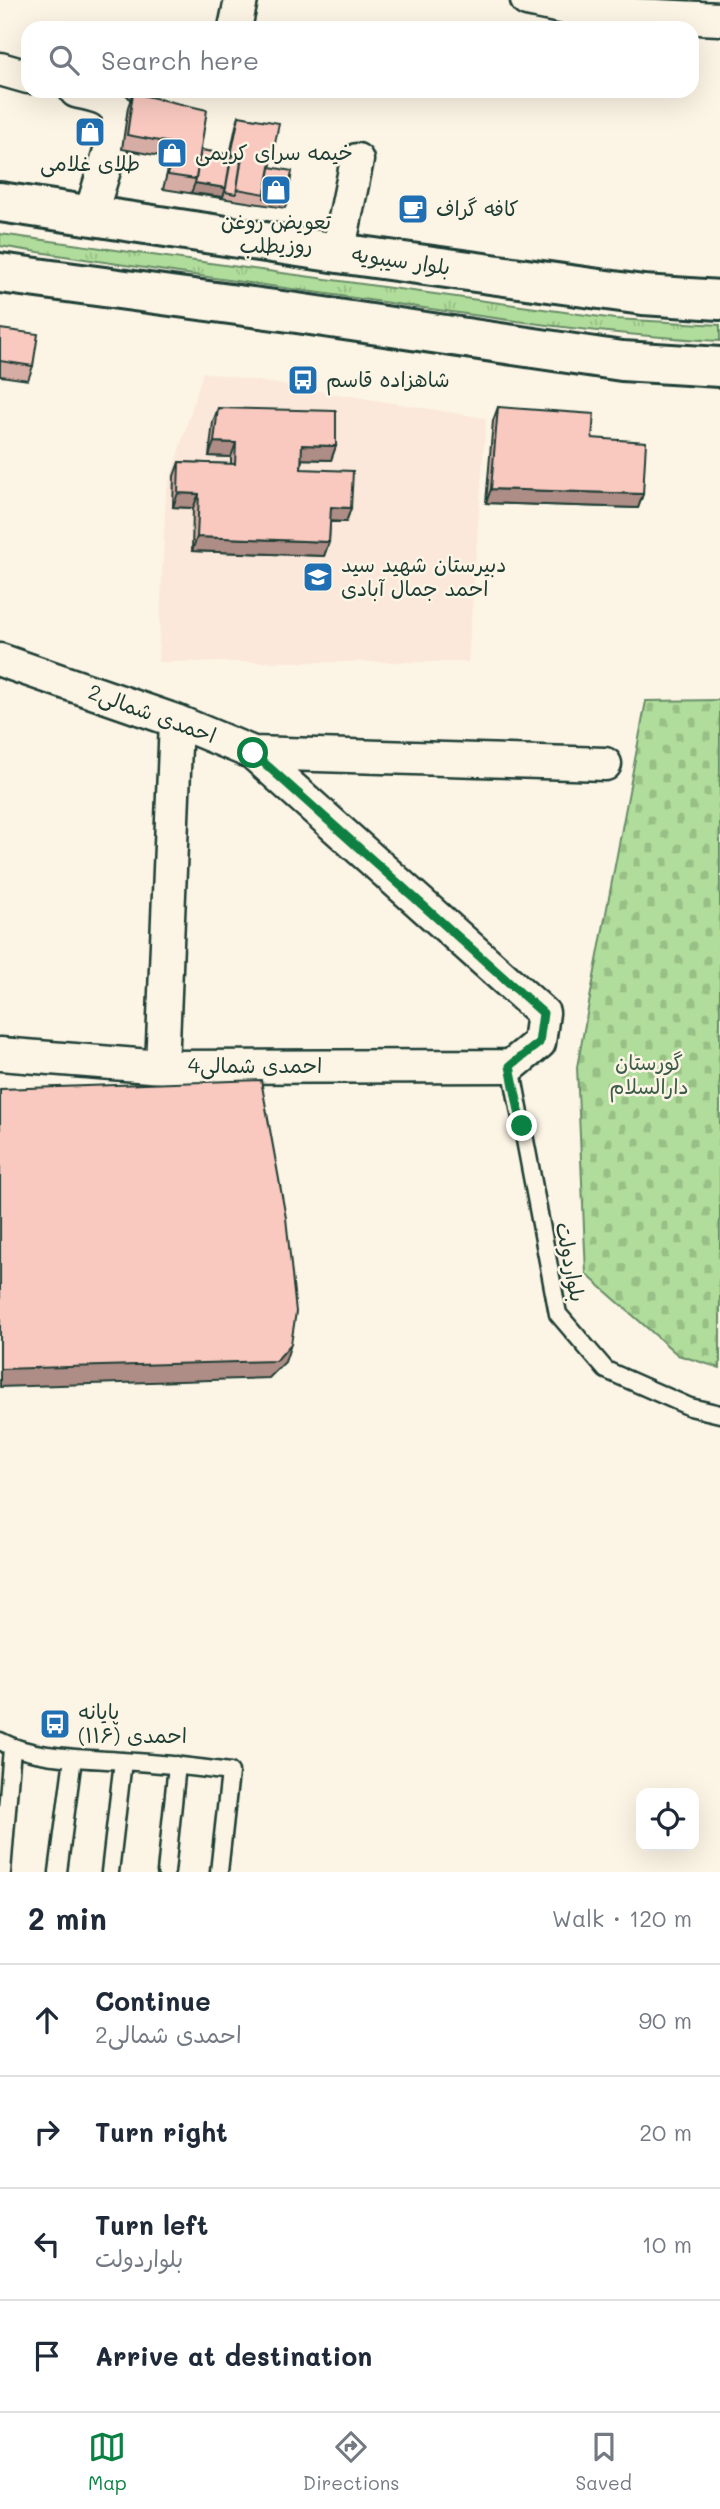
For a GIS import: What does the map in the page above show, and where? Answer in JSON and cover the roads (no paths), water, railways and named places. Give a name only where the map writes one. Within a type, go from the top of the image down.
[{"type":"main road","name":"بلوار سیبویه","points":[[0,202],[643,295],[720,300]]},
{"type":"main road","points":[[0,273],[622,361],[720,367]]},
{"type":"street","points":[[236,21],[241,0]]},
{"type":"street","points":[[527,0],[591,13],[720,19]]},
{"type":"street","points":[[0,69],[21,75]]},
{"type":"street","points":[[90,216],[120,118],[117,108],[110,101],[100,98]]},
{"type":"street","points":[[338,253],[357,160]]},
{"type":"street","name":"2احمدی شمالی","points":[[0,660],[176,721],[253,753],[543,1013],[539,1043],[510,1066]]},
{"type":"street","points":[[162,1067],[176,721]]},
{"type":"street","points":[[253,753],[605,764]]},
{"type":"street","name":"4احمدی شمالی","points":[[0,1054],[162,1067],[510,1066]]},
{"type":"lane","name":"بلواردولت","points":[[510,1066],[558,1314],[606,1370],[690,1407],[720,1414]]},
{"type":"lane","points":[[2,1872],[6,1745],[73,1758],[177,1765],[230,1772],[219,1872]]},
{"type":"lane","points":[[58,1872],[73,1758]]},
{"type":"lane","points":[[110,1872],[123,1761]]},
{"type":"lane","points":[[166,1872],[177,1765]]},
{"type":"place","name":"طلای غلامی","points":[[90,132]]},
{"type":"place","name":"خیمه سرای کریمی","points":[[172,153]]},
{"type":"place","name":"تعویض روغن روزیطلب","points":[[276,190]]},
{"type":"place","name":"کافه گراف","points":[[413,209]]},
{"type":"place","name":"شاهزاده قاسم","points":[[303,380]]},
{"type":"place","name":"دبیرستان شهید سید احمد جمال آبادی","points":[[318,577]]},
{"type":"place","name":"پایانه احمدی (۱۱۶)","points":[[55,1724]]},
{"type":"park label","name":"گورستان دارالسلام","points":[[649,1075]]}]
